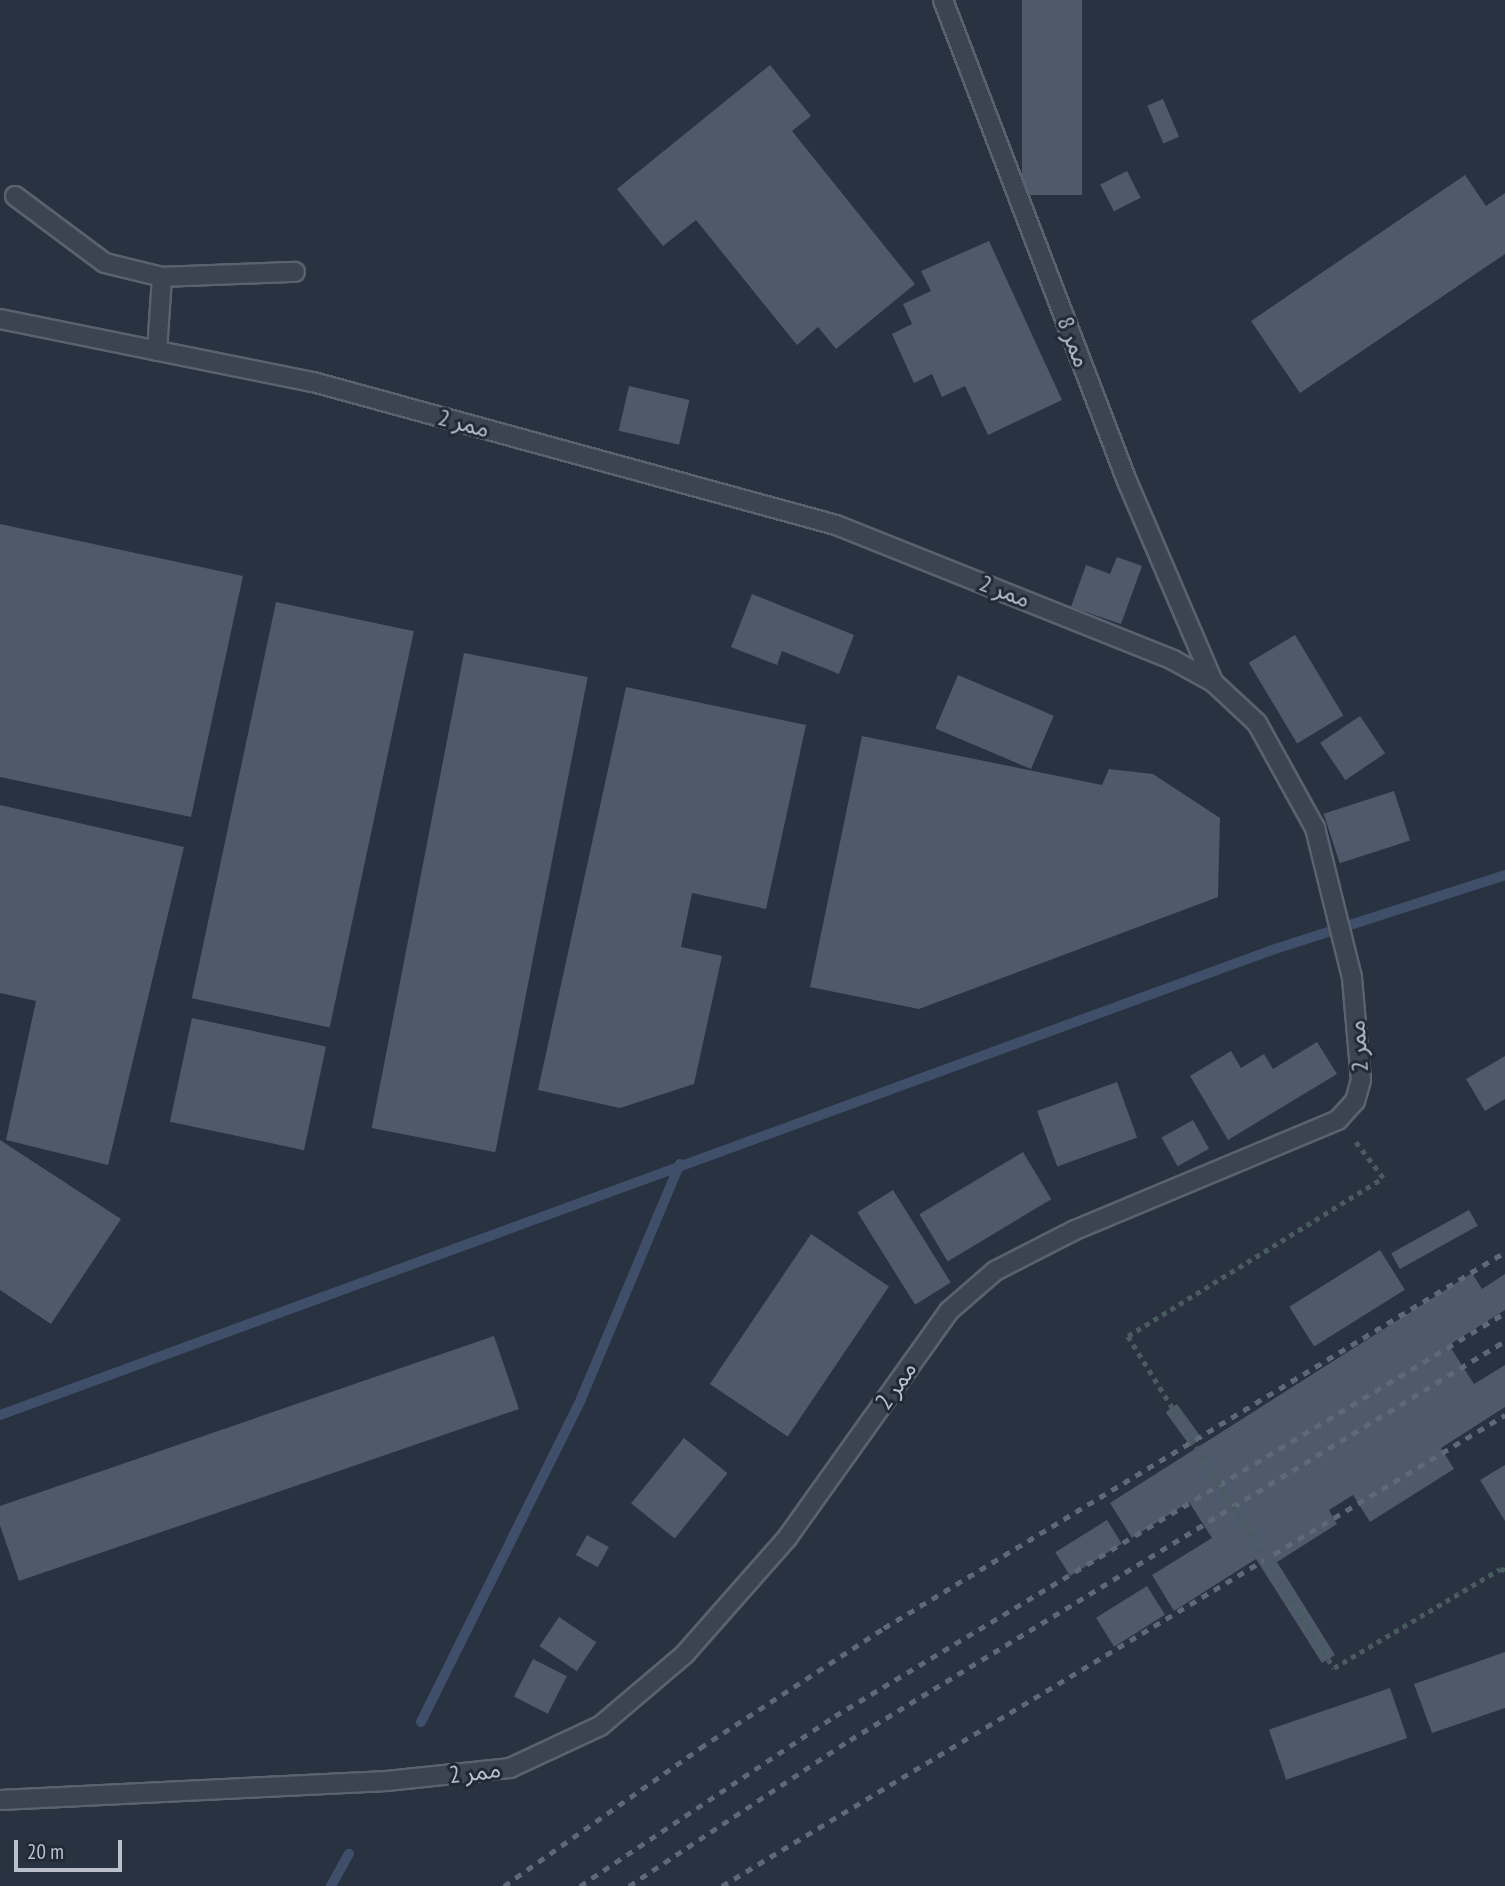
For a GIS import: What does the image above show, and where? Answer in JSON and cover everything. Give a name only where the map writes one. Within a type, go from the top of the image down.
[{"type":"lane","name":"ممر 8","points":[[943,0],[1127,481],[1213,682]]},
{"type":"lane","points":[[15,196],[105,263],[162,277],[295,272]]},
{"type":"lane","points":[[157,351],[162,277]]},
{"type":"lane","name":"ممر 2","points":[[0,319],[313,382],[836,525],[1077,618],[1213,682],[1257,723],[1314,828],[1352,978],[1362,1080],[1355,1101],[1338,1120],[1074,1230],[995,1271],[949,1311],[788,1537],[685,1654],[600,1726],[510,1768],[387,1782],[0,1800]]},
{"type":"path","points":[[1338,1120],[1384,1178],[1128,1336],[1334,1668],[1500,1569],[1505,1570]]},
{"type":"building","points":[[1022,0],[1082,0],[1082,195],[1022,195]]},
{"type":"building","points":[[770,65],[811,116],[792,131],[915,284],[836,349],[818,327],[797,345],[696,220],[663,246],[617,189]]},
{"type":"building","points":[[1163,99],[1179,137],[1163,143],[1147,106]]},
{"type":"building","points":[[1127,171],[1141,198],[1114,211],[1100,185]]},
{"type":"building","points":[[1465,175],[1486,206],[1505,193],[1505,254],[1300,393],[1251,321]]},
{"type":"building","points":[[989,241],[1062,400],[988,435],[965,386],[942,397],[932,374],[914,383],[892,334],[912,324],[903,304],[931,291],[921,271]]},
{"type":"building","points":[[629,386],[689,400],[679,445],[619,431]]},
{"type":"building","points":[[0,524],[243,576],[191,817],[0,777]]},
{"type":"building","points":[[1117,557],[1142,566],[1121,624],[1071,607],[1086,565],[1110,574]]},
{"type":"building","points":[[752,594],[854,635],[839,674],[782,651],[777,665],[731,647]]},
{"type":"building","points":[[276,602],[414,631],[330,1027],[192,998]]},
{"type":"building","points":[[1295,635],[1343,716],[1297,743],[1249,663]]},
{"type":"building","points":[[464,653],[588,677],[495,1152],[372,1128]]},
{"type":"building","points":[[958,675],[1054,716],[1031,769],[935,728]]},
{"type":"building","points":[[626,687],[806,725],[766,909],[692,893],[681,947],[722,956],[694,1084],[620,1108],[538,1090]]},
{"type":"building","points":[[1360,716],[1385,753],[1345,780],[1320,743]]},
{"type":"building","points":[[862,736],[1102,785],[1109,769],[1153,774],[1220,818],[1218,897],[919,1009],[810,987]]},
{"type":"building","points":[[1394,791],[1410,840],[1340,863],[1324,814]]},
{"type":"building","points":[[0,805],[184,847],[108,1165],[6,1140],[36,1001],[0,993]]},
{"type":"building","points":[[192,1018],[326,1046],[304,1150],[170,1122]]},
{"type":"building","points":[[1317,1042],[1337,1074],[1228,1140],[1190,1076],[1231,1051],[1241,1068],[1264,1054],[1273,1069]]},
{"type":"building","points":[[1505,1056],[1505,1099],[1485,1111],[1466,1079]]},
{"type":"building","points":[[1117,1082],[1137,1137],[1057,1167],[1037,1111]]},
{"type":"building","points":[[1193,1120],[1209,1149],[1178,1166],[1162,1137]]},
{"type":"building","points":[[0,1140],[121,1219],[51,1324],[0,1290]]},
{"type":"building","points":[[1023,1152],[1051,1199],[948,1261],[919,1214]]},
{"type":"building","points":[[893,1190],[951,1282],[915,1305],[857,1212]]},
{"type":"building","points":[[1469,1210],[1478,1226],[1400,1269],[1391,1253]]},
{"type":"building","points":[[811,1234],[889,1287],[788,1437],[710,1384]]},
{"type":"building","points":[[1380,1250],[1405,1290],[1314,1347],[1289,1307]]},
{"type":"building","points":[[1472,1273],[1482,1289],[1505,1274],[1505,1310],[1449,1345],[1474,1384],[1505,1365],[1505,1407],[1441,1448],[1454,1469],[1370,1522],[1353,1495],[1329,1510],[1337,1524],[1277,1562],[1335,1655],[1322,1663],[1256,1559],[1174,1611],[1152,1575],[1212,1538],[1189,1502],[1132,1538],[1110,1503]]},
{"type":"building","points":[[494,1336],[519,1409],[19,1581],[0,1525],[0,1506]]},
{"type":"building","points":[[1177,1404],[1202,1438],[1190,1446],[1166,1412]]},
{"type":"building","points":[[684,1438],[728,1473],[675,1539],[631,1503]]},
{"type":"building","points":[[1505,1465],[1505,1521],[1480,1480]]},
{"type":"building","points":[[1107,1520],[1122,1544],[1070,1576],[1055,1552]]},
{"type":"building","points":[[587,1535],[609,1547],[598,1567],[576,1555]]},
{"type":"building","points":[[1147,1586],[1165,1615],[1114,1647],[1096,1618]]},
{"type":"building","points":[[559,1617],[596,1642],[577,1671],[539,1646]]},
{"type":"building","points":[[1505,1652],[1505,1708],[1432,1733],[1414,1684]]},
{"type":"building","points":[[533,1659],[567,1676],[548,1714],[514,1696]]},
{"type":"building","points":[[1390,1688],[1407,1738],[1286,1780],[1269,1730]]},
{"type":"waterway","points":[[0,1415],[1272,950],[1505,875]]},
{"type":"waterway","points":[[421,1722],[581,1399],[680,1164]]},
{"type":"waterway","points":[[331,1886],[349,1854]]},
{"type":"railway","points":[[504,1886],[700,1748],[884,1628],[1505,1252]]},
{"type":"railway","points":[[580,1886],[835,1716],[1505,1313]]},
{"type":"railway","points":[[629,1886],[850,1740],[1505,1341]]},
{"type":"railway","points":[[722,1886],[1505,1415]]}]
